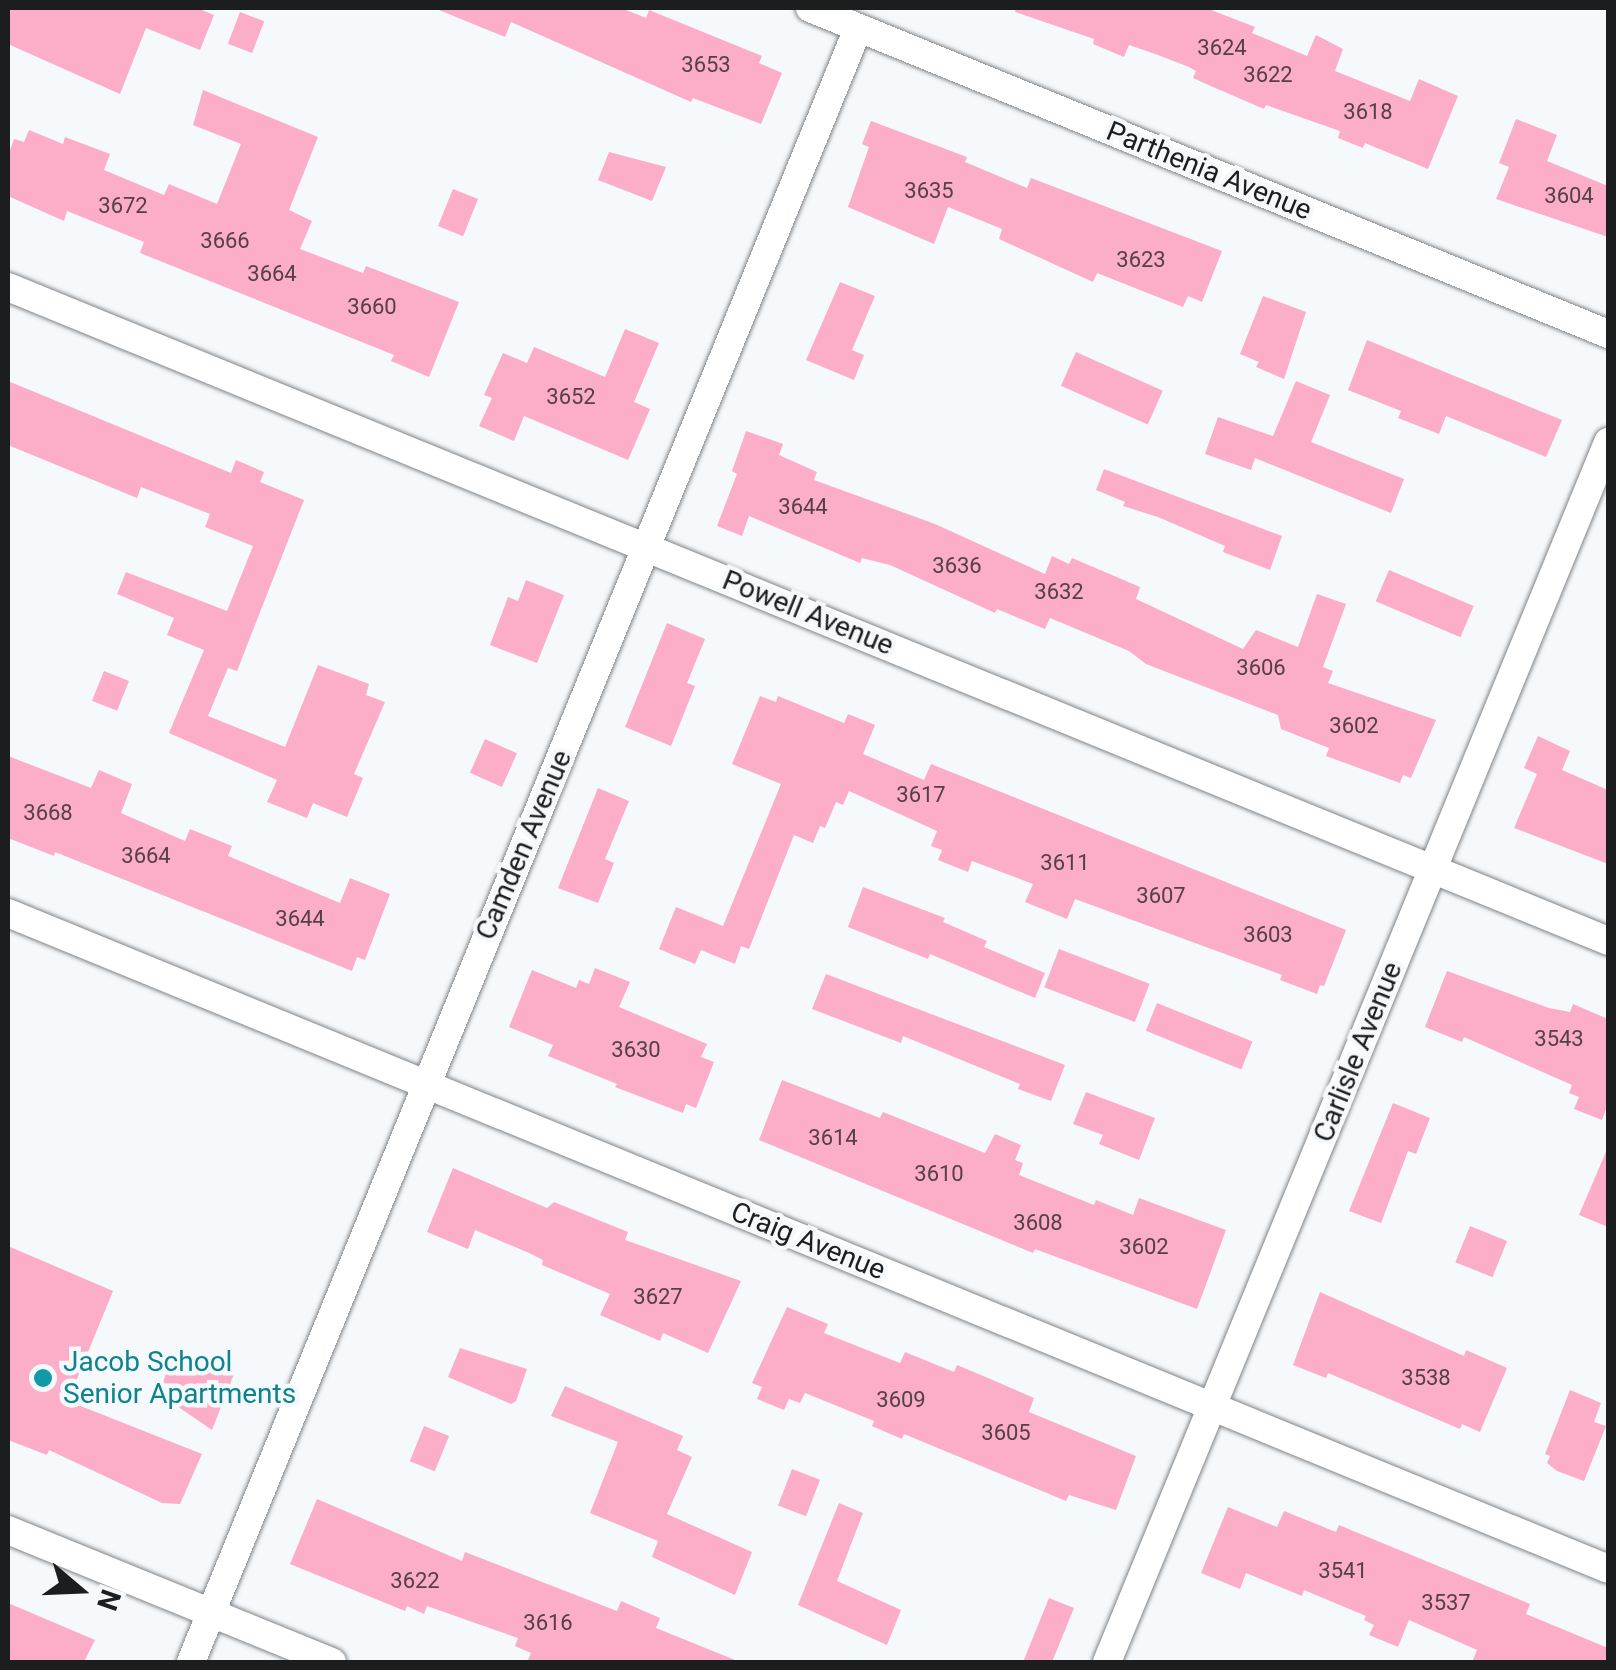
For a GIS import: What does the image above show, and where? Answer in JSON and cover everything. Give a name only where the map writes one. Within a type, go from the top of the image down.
[{"type":"street","name":"Parthenia Avenue","points":[[810,8],[1608,334]]},
{"type":"street","name":"Camden Avenue","points":[[191,1662],[649,548],[858,28]]},
{"type":"street","name":"Powell Avenue","points":[[8,287],[1608,941]]},
{"type":"street","name":"Carlisle Avenue","points":[[1107,1662],[1608,442]]},
{"type":"street","name":"Craig Avenue","points":[[8,913],[1608,1568]]},
{"type":"street","points":[[8,1530],[332,1662]]},
{"type":"building","points":[[8,8],[197,8],[214,15],[200,50],[146,28],[120,94],[8,44]]},
{"type":"building","points":[[434,8],[621,8],[646,18],[649,10],[762,56],[759,63],[782,73],[761,124],[693,98],[691,102],[511,22],[505,37]]},
{"type":"building","points":[[1016,8],[1206,8],[1255,27],[1252,33],[1307,56],[1316,35],[1343,49],[1335,71],[1410,101],[1419,79],[1458,96],[1428,169],[1365,143],[1363,148],[1338,138],[1340,131],[1266,105],[1264,109],[1193,78],[1196,71],[1189,67],[1129,45],[1124,57],[1093,44],[1094,39],[1015,12]]},
{"type":"building","points":[[240,12],[264,21],[252,53],[228,44]]},
{"type":"building","points":[[203,90],[318,137],[289,210],[312,221],[300,249],[363,273],[366,266],[459,302],[429,377],[391,361],[394,355],[140,253],[144,242],[67,211],[64,221],[8,196],[8,156],[14,139],[24,142],[29,130],[63,144],[65,137],[110,154],[104,170],[164,195],[169,184],[217,204],[241,144],[193,125]]},
{"type":"building","points":[[1516,119],[1557,135],[1547,161],[1608,186],[1608,237],[1496,199],[1509,167],[1499,163]]},
{"type":"building","points":[[871,121],[967,157],[965,162],[1027,188],[1031,178],[1222,251],[1202,302],[1188,296],[1183,307],[1097,273],[1093,282],[999,239],[1002,229],[948,207],[934,244],[848,207],[869,147],[862,144]]},
{"type":"building","points":[[609,152],[666,167],[652,201],[598,180]]},
{"type":"building","points":[[453,189],[478,199],[463,236],[438,226]]},
{"type":"building","points":[[840,282],[875,296],[852,350],[864,355],[854,380],[806,360]]},
{"type":"building","points":[[1263,296],[1306,312],[1284,379],[1256,367],[1259,362],[1240,354]]},
{"type":"building","points":[[625,329],[659,343],[634,402],[650,409],[628,460],[524,416],[514,441],[479,426],[492,398],[484,395],[503,353],[527,363],[534,347],[605,377]]},
{"type":"building","points":[[1367,340],[1562,420],[1546,457],[1446,416],[1439,434],[1398,418],[1401,411],[1348,390]]},
{"type":"building","points":[[1076,352],[1163,391],[1148,424],[1061,386]]},
{"type":"building","points":[[8,381],[231,473],[236,460],[264,472],[260,482],[304,500],[237,671],[228,668],[208,716],[285,747],[318,665],[369,684],[366,695],[385,702],[354,774],[363,778],[347,817],[313,803],[307,818],[267,802],[277,780],[169,733],[204,650],[167,635],[174,618],[117,594],[126,572],[227,611],[253,546],[205,527],[210,514],[141,487],[137,498],[8,445]]},
{"type":"building","points":[[1296,381],[1330,395],[1311,442],[1404,479],[1391,513],[1255,458],[1251,470],[1205,454],[1218,417],[1273,436]]},
{"type":"building","points":[[746,431],[783,444],[779,455],[817,472],[814,480],[935,524],[1045,574],[1052,556],[1069,564],[1072,558],[1140,587],[1136,599],[1243,649],[1256,630],[1298,647],[1317,594],[1346,604],[1323,667],[1333,671],[1328,683],[1436,720],[1411,778],[1403,775],[1400,783],[1326,756],[1329,748],[1281,729],[1278,715],[1146,664],[1129,651],[1050,618],[1045,629],[997,609],[995,613],[890,565],[862,558],[860,563],[749,516],[742,536],[717,526],[737,474],[732,471]]},
{"type":"building","points":[[1104,469],[1282,536],[1270,570],[1223,552],[1225,546],[1123,506],[1125,502],[1096,490]]},
{"type":"building","points":[[1389,570],[1474,606],[1460,637],[1376,601]]},
{"type":"building","points":[[526,580],[564,595],[537,663],[490,645],[508,597],[518,601]]},
{"type":"building","points":[[667,623],[705,639],[687,683],[695,686],[671,746],[625,727]]},
{"type":"building","points":[[104,671],[129,681],[117,711],[92,701]]},
{"type":"building","points":[[760,696],[776,702],[778,696],[844,723],[848,714],[875,725],[863,754],[924,780],[931,764],[1346,930],[1324,986],[1320,985],[1317,994],[1280,980],[1282,975],[1075,899],[1067,919],[1025,902],[1033,884],[972,861],[968,872],[938,860],[942,850],[931,846],[937,831],[849,791],[843,805],[836,802],[825,828],[820,826],[813,843],[794,835],[749,949],[741,946],[735,964],[701,950],[695,964],[659,949],[676,907],[723,926],[781,784],[732,764]]},
{"type":"building","points":[[1538,736],[1570,751],[1562,770],[1608,790],[1608,864],[1514,828],[1537,774],[1524,768]]},
{"type":"building","points":[[485,739],[517,753],[502,787],[470,773]]},
{"type":"building","points":[[8,756],[91,788],[99,770],[132,784],[121,813],[185,841],[190,829],[232,846],[228,856],[340,903],[350,878],[390,894],[365,960],[357,957],[352,971],[55,852],[54,856],[8,838]]},
{"type":"building","points":[[598,788],[629,801],[605,859],[614,863],[598,903],[558,888]]},
{"type":"building","points":[[863,887],[945,918],[943,922],[987,941],[984,947],[1045,973],[1035,998],[930,954],[928,959],[848,927]]},
{"type":"building","points":[[1059,949],[1150,984],[1135,1022],[1044,987]]},
{"type":"building","points":[[595,968],[630,982],[619,1007],[707,1044],[701,1057],[714,1062],[696,1108],[686,1104],[683,1113],[615,1087],[617,1084],[548,1056],[553,1045],[509,1027],[532,970],[576,988],[579,980],[589,984]]},
{"type":"building","points":[[1447,971],[1549,1008],[1570,1012],[1573,1004],[1608,1019],[1608,1104],[1602,1120],[1574,1109],[1579,1097],[1569,1093],[1572,1085],[1464,1037],[1462,1042],[1425,1027]]},
{"type":"building","points":[[826,974],[1065,1065],[1051,1101],[1018,1089],[1020,1084],[903,1036],[901,1043],[812,1009]]},
{"type":"building","points":[[1157,1003],[1252,1042],[1241,1069],[1146,1031]]},
{"type":"building","points":[[782,1080],[880,1118],[883,1112],[985,1153],[995,1134],[1021,1145],[1015,1160],[1023,1163],[1019,1175],[1094,1205],[1096,1200],[1133,1215],[1139,1198],[1226,1230],[1197,1309],[1035,1249],[1033,1253],[759,1140]]},
{"type":"building","points":[[1086,1092],[1155,1118],[1139,1160],[1099,1144],[1103,1135],[1073,1124]]},
{"type":"building","points":[[1393,1103],[1430,1118],[1416,1154],[1408,1151],[1381,1223],[1349,1211]]},
{"type":"building","points":[[1608,1147],[1608,1227],[1579,1215]]},
{"type":"building","points":[[453,1168],[547,1208],[554,1202],[628,1232],[625,1240],[741,1281],[708,1353],[663,1333],[660,1341],[600,1315],[610,1294],[542,1265],[543,1260],[529,1253],[475,1230],[468,1249],[427,1232]]},
{"type":"building","points":[[1470,1226],[1507,1241],[1492,1277],[1455,1262]]},
{"type":"building","name":"Jacob School Senior Apartments","points":[[8,1246],[113,1291],[68,1401],[202,1454],[180,1504],[162,1503],[49,1450],[47,1455],[8,1440]]},
{"type":"building","points":[[1320,1292],[1464,1356],[1466,1350],[1507,1368],[1480,1432],[1462,1424],[1460,1429],[1328,1373],[1326,1378],[1293,1365]]},
{"type":"building","points":[[787,1307],[828,1324],[824,1333],[900,1363],[905,1352],[954,1372],[957,1365],[988,1378],[1034,1398],[1029,1412],[1136,1456],[1116,1510],[1069,1495],[1066,1501],[904,1434],[902,1439],[872,1426],[874,1421],[805,1393],[800,1403],[789,1399],[784,1410],[757,1399],[762,1387],[752,1383]]},
{"type":"building","points":[[460,1348],[527,1369],[516,1401],[511,1404],[448,1377]]},
{"type":"building","points":[[176,1351],[234,1374],[212,1430],[158,1393]]},
{"type":"building","points":[[565,1386],[683,1436],[677,1450],[692,1457],[667,1514],[752,1552],[735,1595],[652,1557],[658,1541],[590,1513],[618,1442],[551,1416]]},
{"type":"building","points":[[1570,1390],[1601,1403],[1594,1422],[1606,1426],[1584,1481],[1557,1471],[1547,1463],[1550,1456],[1545,1454]]},
{"type":"building","points":[[424,1426],[449,1436],[435,1471],[410,1461]]},
{"type":"building","points":[[792,1469],[820,1480],[806,1516],[778,1505]]},
{"type":"building","points":[[317,1499],[462,1561],[465,1552],[617,1611],[621,1601],[660,1618],[656,1628],[740,1662],[527,1662],[531,1653],[515,1646],[518,1638],[427,1606],[424,1614],[407,1606],[405,1611],[290,1564]]},
{"type":"building","points":[[839,1503],[863,1513],[837,1581],[901,1610],[887,1645],[798,1605]]},
{"type":"building","points":[[1228,1507],[1277,1527],[1284,1511],[1336,1532],[1339,1525],[1530,1604],[1526,1614],[1608,1648],[1608,1662],[1472,1662],[1477,1650],[1409,1620],[1398,1647],[1369,1635],[1374,1625],[1364,1620],[1366,1616],[1304,1590],[1302,1596],[1246,1573],[1240,1589],[1201,1573]]},
{"type":"building","points":[[1049,1598],[1074,1608],[1052,1662],[1023,1662]]},
{"type":"building","points":[[8,1603],[95,1640],[84,1662],[8,1662]]},
{"type":"place","name":"Jacob School Senior Apartments","points":[[43,1378]]}]
